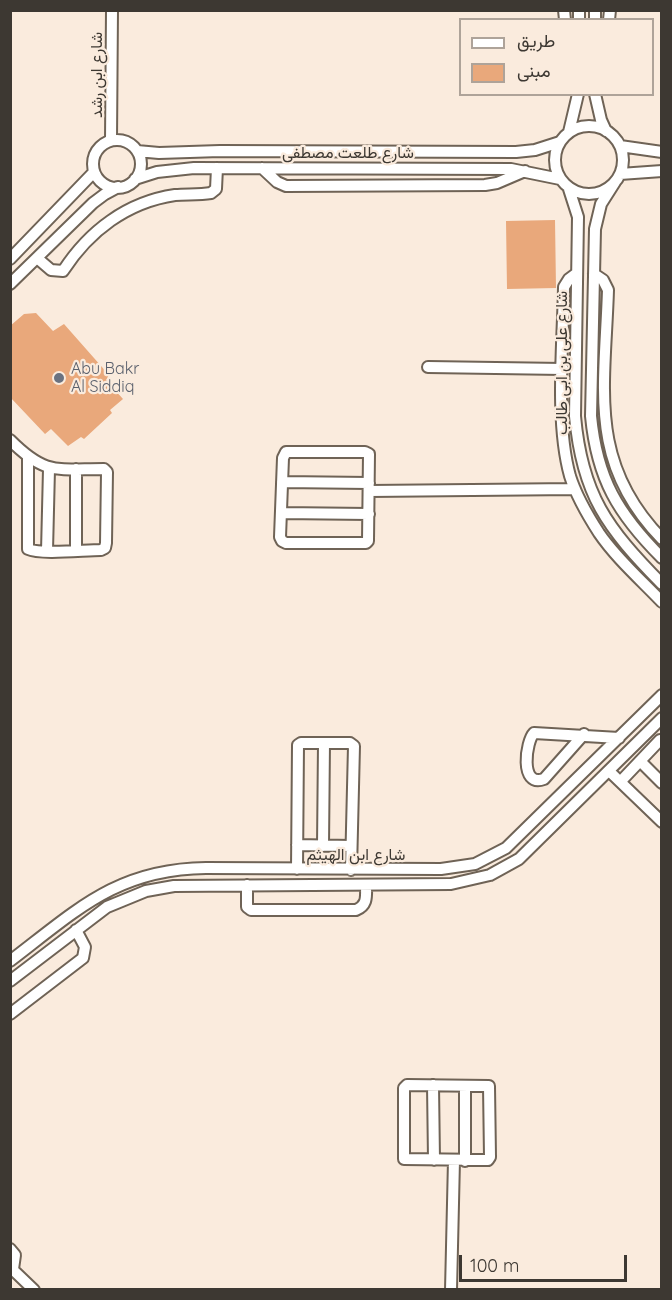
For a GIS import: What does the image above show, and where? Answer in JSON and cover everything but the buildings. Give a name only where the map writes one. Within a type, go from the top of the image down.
[{"type":"street","name":"شارع ابن رشد","points":[[111,140],[112,10]]},
{"type":"street","points":[[569,132],[581,127],[594,126],[614,137],[620,146],[623,165],[618,178],[605,190],[593,194],[581,194],[569,189],[560,179],[555,167],[555,154],[560,142],[569,132],[578,96]]},
{"type":"street","points":[[595,96],[606,131]]},
{"type":"street","points":[[10,284],[93,203],[105,194],[130,183],[135,179],[140,170],[137,151],[126,142],[111,140],[98,149],[92,164],[94,172],[104,183],[118,188]]},
{"type":"street","name":"شارع طلعت مصطفى","points":[[137,151],[159,153],[516,152],[535,150],[560,142]]},
{"type":"street","points":[[620,146],[662,152]]},
{"type":"street","points":[[37,258],[51,270],[63,271],[73,255],[92,236],[112,219],[128,210],[173,196],[212,193],[216,189],[217,168]]},
{"type":"street","points":[[261,168],[277,182],[286,186],[485,185],[497,183],[525,171]]},
{"type":"street","name":"شارع طلعت مصطفى","points":[[135,179],[174,170],[261,168],[511,169],[560,179]]},
{"type":"street","points":[[618,178],[662,171]]},
{"type":"street","points":[[10,259],[94,172]]},
{"type":"street","name":"شارع على بن ابى طالب","points":[[618,178],[607,193],[597,216],[591,416],[594,442],[599,467],[622,513],[639,535],[662,558]]},
{"type":"street","name":"شارع على بن ابى طالب","points":[[569,189],[578,217],[575,416],[584,472],[594,498],[608,522],[626,547],[662,584]]},
{"type":"street","points":[[577,273],[564,287],[562,369],[564,447],[575,489],[600,534],[662,602]]},
{"type":"street","points":[[594,274],[603,280],[608,290],[604,417],[607,440],[621,484],[633,505],[662,539]]},
{"type":"street","points":[[428,368],[562,369]]},
{"type":"street","points":[[10,440],[28,458],[49,469],[104,469],[108,475],[105,548],[101,550],[31,551],[27,545],[28,458]]},
{"type":"street","points":[[286,452],[365,452],[369,454],[368,541],[366,543],[285,543],[282,541],[280,537],[282,482],[283,458],[286,452]]},
{"type":"street","points":[[47,551],[49,469]]},
{"type":"street","points":[[76,469],[76,550]]},
{"type":"street","points":[[282,482],[369,487],[575,489]]},
{"type":"street","points":[[281,513],[369,514]]},
{"type":"street","name":"شارع ابن الهيثم","points":[[10,961],[94,898],[138,877],[172,869],[453,869],[486,860],[516,841],[662,695]]},
{"type":"street","name":"شارع ابن الهيثم","points":[[10,981],[107,907],[146,891],[174,886],[451,884],[490,875],[512,863],[532,848],[662,718]]},
{"type":"street","points":[[621,781],[661,741],[650,729]]},
{"type":"street","points":[[584,734],[544,779],[538,782],[531,779],[528,774],[531,735],[539,732],[584,734],[619,738]]},
{"type":"street","points":[[297,870],[297,748],[301,743],[350,743],[354,746],[351,870]]},
{"type":"street","points":[[323,846],[324,743]]},
{"type":"street","points":[[640,761],[662,783]]},
{"type":"street","points":[[609,771],[662,822]]},
{"type":"street","points":[[297,845],[351,846]]},
{"type":"street","points":[[323,870],[323,884]]},
{"type":"street","points":[[247,885],[247,907],[251,910],[356,910],[363,907],[366,902],[366,885]]},
{"type":"street","points":[[10,1014],[83,958],[85,947],[76,930]]},
{"type":"street","points":[[407,1085],[433,1085],[489,1086],[490,1157],[488,1160],[407,1160],[403,1156],[404,1088],[407,1085]]},
{"type":"street","points":[[433,1085],[434,1160]]},
{"type":"street","points":[[451,1290],[465,1086]]},
{"type":"street","points":[[10,1249],[15,1255],[12,1268],[34,1290]]},
{"type":"place","name":"Abu Bakr Al Siddiq","points":[[59,378]]}]
